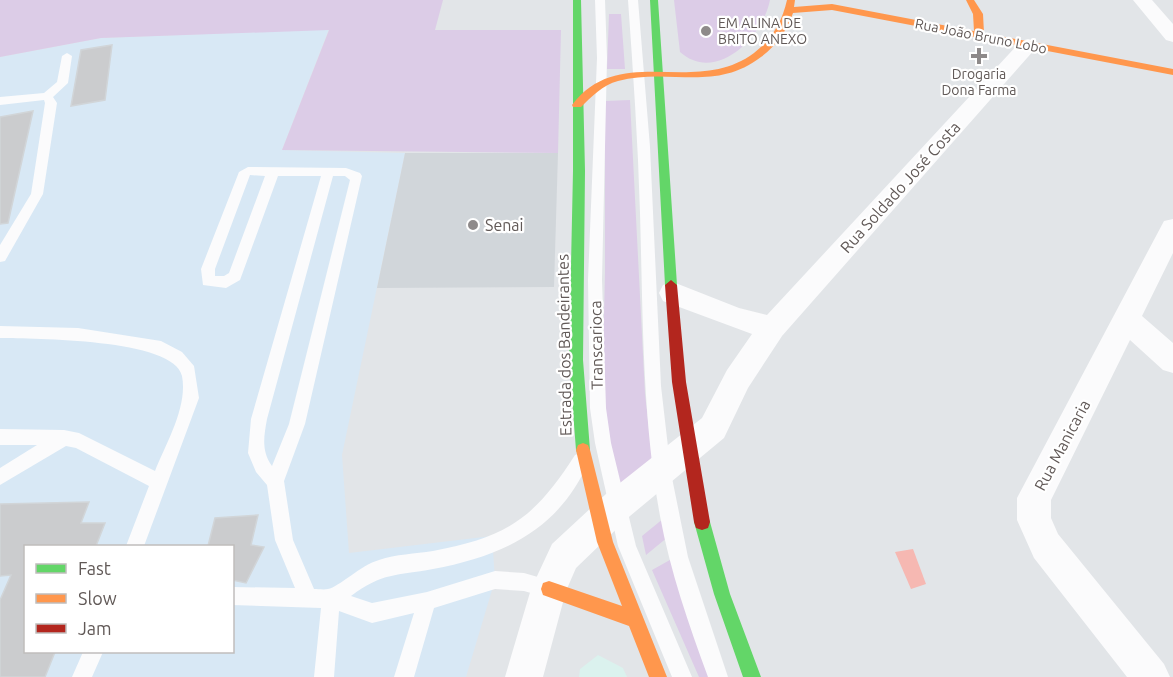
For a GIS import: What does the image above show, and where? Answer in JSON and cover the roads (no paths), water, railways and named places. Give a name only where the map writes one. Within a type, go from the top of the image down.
[{"type":"main road","name":"Estrada dos Bandeirantes","points":[[577,0],[577,105],[580,141],[578,399],[584,456],[609,513],[633,619],[658,677]]},
{"type":"main road","points":[[654,0],[661,77],[673,292],[688,449],[711,560],[728,615],[752,677]]},
{"type":"main road","points":[[970,0],[978,14],[979,36]]},
{"type":"main road","points":[[577,105],[600,84],[639,77],[699,77],[735,71],[763,54],[783,29],[790,5]]},
{"type":"main road","name":"Rua João Bruno Lobo","points":[[790,5],[832,7],[1173,72]]},
{"type":"main road","points":[[549,590],[633,619]]},
{"type":"street","points":[[1142,0],[1173,36]]},
{"type":"street","name":"Rua Soldado José Costa","points":[[524,677],[549,590],[564,556],[609,513],[713,428],[737,379],[772,328],[1028,45]]},
{"type":"street","name":"Rua Manicaria","points":[[1151,677],[1046,546],[1034,520],[1034,498],[1173,228]]},
{"type":"street","points":[[673,292],[735,318],[772,328]]},
{"type":"street","points":[[1126,319],[1173,361]]},
{"type":"lane","name":"Transcarioca","points":[[600,0],[595,280],[596,375],[609,513],[627,546],[682,677]]},
{"type":"lane","points":[[633,0],[654,378],[663,470],[674,536],[701,633],[718,677]]},
{"type":"lane","points":[[0,101],[47,96],[62,83],[67,56]]},
{"type":"lane","points":[[0,257],[37,194],[41,181],[51,104],[47,96]]},
{"type":"lane","points":[[273,171],[235,276],[226,282],[208,281],[206,276],[208,269],[245,172],[273,171],[346,172],[356,176],[297,424],[275,481],[284,540],[308,597]]},
{"type":"lane","points":[[275,481],[261,467],[254,446],[328,172]]},
{"type":"lane","points":[[0,332],[78,334],[160,347],[177,357],[189,371],[191,398],[135,545]]},
{"type":"lane","points":[[0,437],[64,438],[79,441],[160,483]]},
{"type":"lane","points":[[0,477],[64,438]]},
{"type":"lane","points":[[331,599],[374,570],[451,557],[506,542],[532,524],[550,505],[566,487],[584,456]]},
{"type":"lane","points":[[234,596],[331,599],[372,613],[427,601],[495,580],[517,581],[549,590]]},
{"type":"lane","points":[[324,677],[331,599]]},
{"type":"lane","points":[[404,677],[427,601]]},
{"type":"lane","points":[[82,677],[92,653]]},
{"type":"place","name":"EM ALINA DE BRITO ANEXO","points":[[706,31]]},
{"type":"place","name":"Drogaria Dona Farma","points":[[979,56]]},
{"type":"place","name":"Senai","points":[[473,225]]}]
